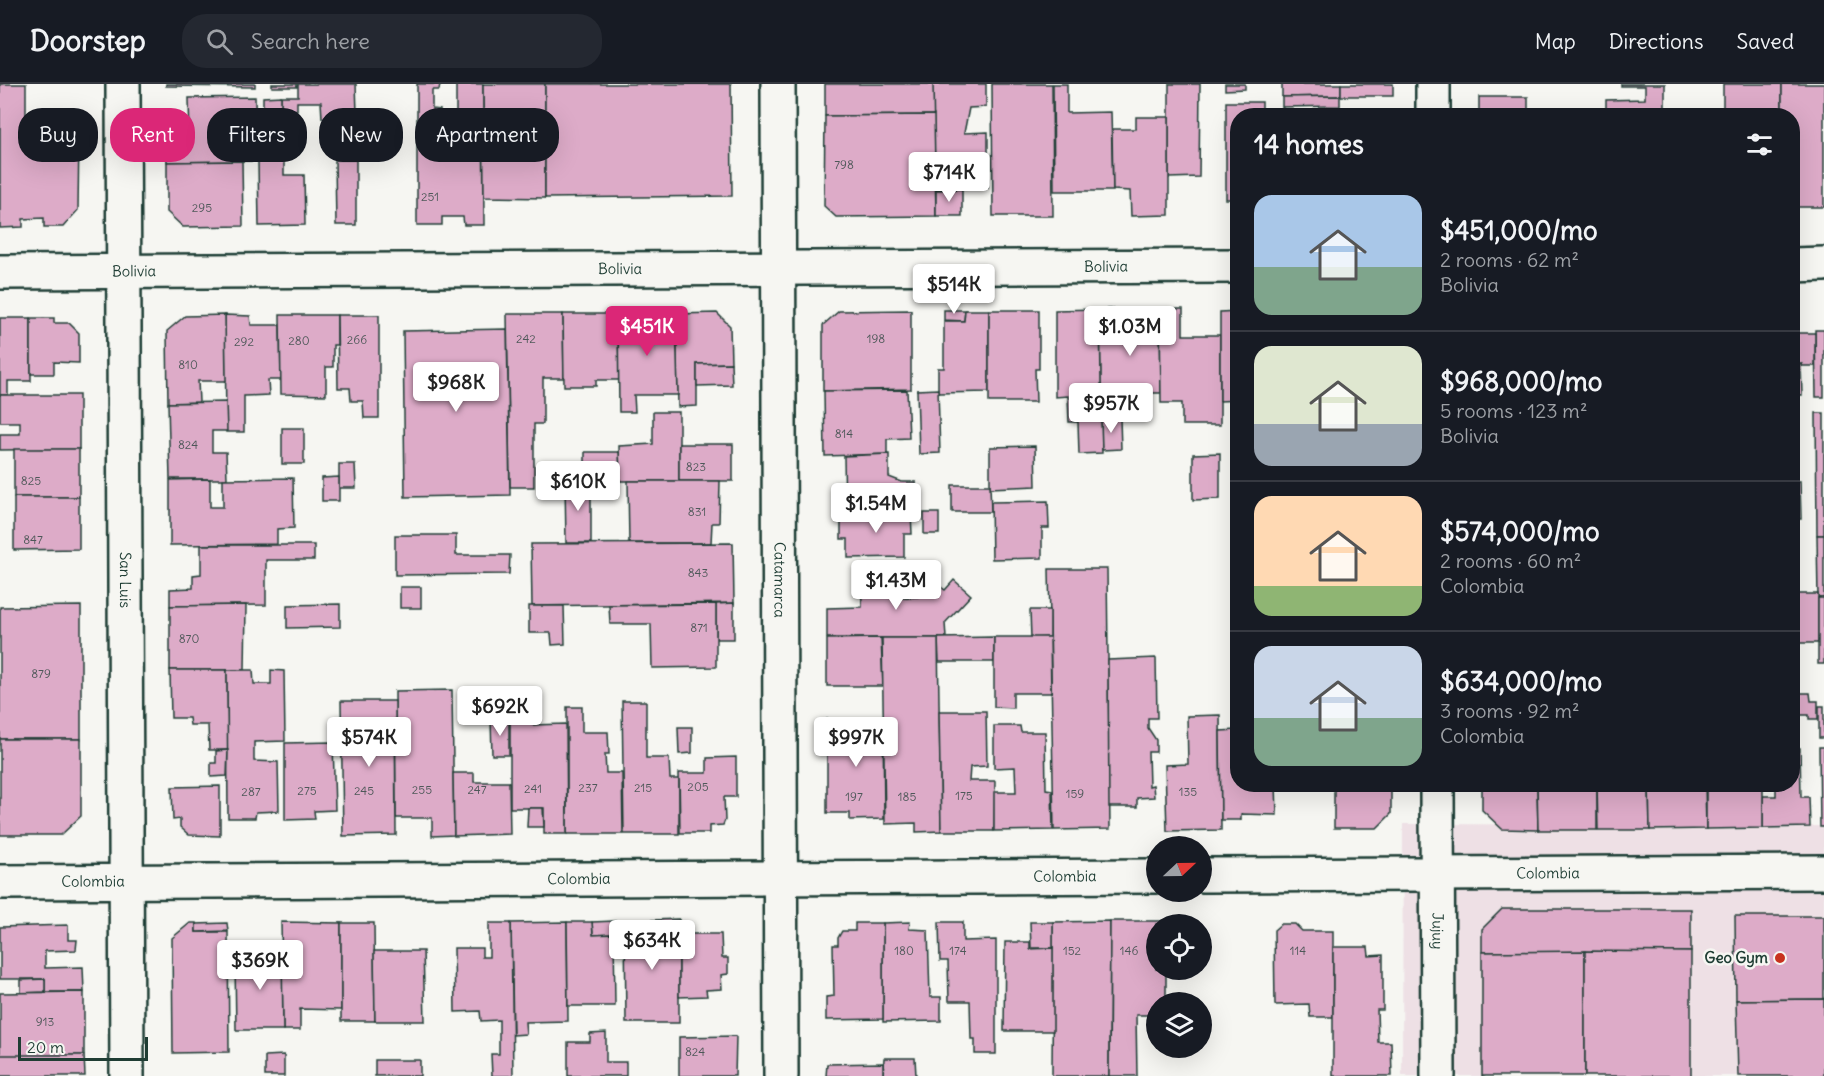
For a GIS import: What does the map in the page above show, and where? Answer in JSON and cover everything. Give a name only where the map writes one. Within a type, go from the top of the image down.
[{"type":"street","name":"San Luis","points":[[123,84],[127,1076]]},
{"type":"street","name":"Catamarca","points":[[778,84],[781,1076]]},
{"type":"street","points":[[1433,84],[1433,108]]},
{"type":"street","points":[[1800,264],[1824,264]]},
{"type":"street","name":"Bolivia","points":[[0,272],[1230,266]]},
{"type":"street","name":"Jujuy","points":[[1437,792],[1438,1076]]},
{"type":"street","name":"Colombia","points":[[1212,875],[1824,872]]},
{"type":"street","name":"Colombia","points":[[0,882],[1146,876]]},
{"type":"shaded area","points":[[1403,824],[1824,826],[1824,1076],[1402,1076]]},
{"type":"building","points":[[0,84],[26,84],[26,108],[18,108],[18,162],[79,162],[78,210],[63,227],[44,227],[44,218],[23,219],[23,227],[0,228]]},
{"type":"building","points":[[166,84],[255,84],[255,87],[166,86]]},
{"type":"building","points":[[272,84],[297,84],[297,87],[272,87]]},
{"type":"building","points":[[298,84],[356,84],[357,108],[321,108],[321,102],[297,102],[297,108],[281,108],[281,96],[298,96]]},
{"type":"building","points":[[417,84],[440,84],[439,90],[432,90],[432,108],[417,108]]},
{"type":"building","points":[[456,84],[483,84],[483,108],[456,108]]},
{"type":"building","points":[[483,84],[545,84],[545,108],[483,108]]},
{"type":"building","points":[[545,84],[731,84],[732,196],[545,198],[545,162],[559,162],[559,108],[545,108]]},
{"type":"building","points":[[825,84],[934,84],[934,115],[825,116]]},
{"type":"building","points":[[933,84],[986,84],[986,107],[969,108],[964,133],[988,132],[988,188],[935,189]]},
{"type":"building","points":[[992,84],[1052,84],[1053,216],[993,216]]},
{"type":"building","points":[[1053,84],[1067,84],[1067,113],[1111,112],[1113,191],[1054,191]]},
{"type":"building","points":[[1169,84],[1200,84],[1199,177],[1169,178]]},
{"type":"building","points":[[1225,84],[1245,84],[1245,89],[1225,90]]},
{"type":"building","points":[[1282,84],[1341,84],[1341,96],[1282,97]]},
{"type":"building","points":[[1341,84],[1393,84],[1393,96],[1341,96]]},
{"type":"building","points":[[1621,84],[1665,84],[1665,108],[1606,108],[1606,100],[1645,99],[1645,86],[1621,86]]},
{"type":"building","points":[[1723,84],[1782,84],[1782,108],[1723,108]]},
{"type":"building","points":[[1782,84],[1824,84],[1824,207],[1800,207],[1800,108],[1782,108]]},
{"type":"building","points":[[281,96],[281,108],[263,108],[263,97]]},
{"type":"building","points":[[1340,96],[1340,106],[1282,107],[1282,97]]},
{"type":"building","points":[[255,97],[255,108],[207,108],[207,162],[195,162],[195,108],[189,108],[189,98]]},
{"type":"building","points":[[1479,97],[1528,97],[1528,108],[1479,108]]},
{"type":"building","points":[[1226,102],[1262,102],[1262,108],[1230,108],[1230,199],[1226,199]]},
{"type":"building","points":[[934,115],[936,216],[836,217],[824,206],[825,116]]},
{"type":"building","points":[[1136,117],[1169,117],[1169,215],[1131,216],[1130,191],[1113,190],[1112,129],[1136,129]]},
{"type":"building","points":[[167,162],[242,162],[243,226],[183,227],[167,212]]},
{"type":"building","points":[[258,162],[284,162],[284,175],[304,175],[305,225],[259,226]]},
{"type":"building","points":[[335,162],[356,162],[356,225],[336,225]]},
{"type":"building","points":[[417,162],[484,162],[484,225],[464,225],[463,217],[442,217],[442,225],[417,225]]},
{"type":"building","points":[[484,162],[545,162],[545,198],[484,197]]},
{"type":"building","points":[[962,189],[962,216],[936,216],[936,190]]},
{"type":"building","points":[[1100,309],[1160,309],[1161,393],[1144,393],[1145,407],[1101,408]]},
{"type":"building","points":[[1100,309],[1102,453],[1079,454],[1078,422],[1069,422],[1068,396],[1055,397],[1055,310]]},
{"type":"building","points":[[1160,309],[1183,309],[1183,335],[1220,335],[1220,425],[1182,425],[1182,403],[1161,403]]},
{"type":"building","points":[[911,310],[911,389],[823,391],[823,325],[839,311]]},
{"type":"building","points":[[944,310],[965,310],[964,321],[944,320]]},
{"type":"building","points":[[965,310],[989,310],[989,392],[938,393],[938,368],[944,368],[944,321],[964,321]]},
{"type":"building","points":[[989,310],[1039,310],[1039,369],[1035,369],[1036,402],[989,402]]},
{"type":"building","points":[[1230,311],[1230,400],[1220,401],[1220,312]]},
{"type":"building","points":[[717,313],[730,326],[731,363],[697,364],[697,406],[678,407],[676,314]]},
{"type":"building","points":[[507,314],[563,314],[564,378],[543,378],[543,424],[534,424],[534,487],[510,487]]},
{"type":"building","points":[[563,314],[618,314],[619,380],[596,380],[596,386],[564,386]]},
{"type":"building","points":[[618,314],[676,314],[678,395],[634,395],[635,412],[619,412]]},
{"type":"building","points":[[225,315],[250,316],[251,325],[280,325],[281,380],[268,380],[269,395],[244,396],[244,432],[226,432]]},
{"type":"building","points":[[225,315],[226,381],[198,381],[199,402],[168,403],[167,331],[185,316]]},
{"type":"building","points":[[280,315],[337,315],[337,345],[333,345],[333,367],[326,367],[326,395],[281,394]]},
{"type":"building","points":[[337,315],[379,315],[379,418],[364,418],[363,401],[351,401],[350,388],[338,388]]},
{"type":"building","points":[[0,318],[31,318],[31,381],[8,381],[8,395],[0,395]]},
{"type":"building","points":[[31,318],[54,318],[54,323],[69,323],[79,333],[79,363],[54,362],[54,374],[31,374]]},
{"type":"building","points":[[507,329],[510,495],[405,497],[403,331]]},
{"type":"building","points":[[1815,330],[1824,330],[1824,397],[1816,397]]},
{"type":"building","points":[[1800,333],[1815,333],[1815,366],[1802,366],[1800,364]]},
{"type":"building","points":[[731,363],[732,385],[697,386],[697,364]]},
{"type":"building","points":[[1800,364],[1801,364],[1802,395],[1800,395]]},
{"type":"building","points":[[938,389],[940,453],[919,454],[917,390]]},
{"type":"building","points":[[907,390],[909,438],[887,439],[887,454],[825,456],[824,391]]},
{"type":"building","points":[[0,395],[79,395],[79,449],[0,450],[0,434],[20,434],[20,422],[0,422]]},
{"type":"building","points":[[226,402],[227,431],[212,431],[212,452],[226,452],[227,479],[170,479],[168,403]]},
{"type":"building","points":[[653,412],[679,412],[679,481],[620,481],[619,446],[653,444]]},
{"type":"building","points":[[1816,413],[1824,413],[1824,535],[1817,535]]},
{"type":"building","points":[[1101,419],[1120,419],[1121,449],[1102,450]]},
{"type":"building","points":[[282,428],[304,428],[304,464],[282,464]]},
{"type":"building","points":[[679,444],[733,444],[733,481],[679,481]]},
{"type":"building","points":[[1035,446],[1036,486],[990,488],[990,447]]},
{"type":"building","points":[[14,449],[79,449],[79,497],[14,497]]},
{"type":"building","points":[[585,452],[619,452],[620,481],[585,481]]},
{"type":"building","points":[[1220,453],[1220,499],[1193,500],[1193,454]]},
{"type":"building","points":[[889,454],[889,477],[902,482],[916,482],[917,504],[902,504],[902,513],[845,514],[844,456]]},
{"type":"building","points":[[339,464],[355,464],[356,488],[339,488]]},
{"type":"building","points":[[339,477],[339,501],[322,501],[322,478]]},
{"type":"building","points":[[293,478],[294,528],[277,529],[277,544],[170,545],[170,480],[210,479],[210,507],[223,507],[223,479]]},
{"type":"building","points":[[565,481],[591,481],[591,543],[566,543]]},
{"type":"building","points":[[628,481],[720,481],[719,523],[712,523],[711,543],[629,543]]},
{"type":"building","points":[[952,485],[990,485],[991,512],[952,512]]},
{"type":"building","points":[[14,497],[79,497],[79,549],[14,550]]},
{"type":"building","points":[[1048,501],[1049,528],[1042,528],[1042,558],[992,559],[991,502]]},
{"type":"building","points":[[911,513],[912,534],[904,534],[904,557],[848,558],[848,539],[841,539],[841,514]]},
{"type":"building","points":[[924,513],[939,513],[939,534],[924,534]]},
{"type":"building","points":[[395,535],[456,535],[456,555],[510,555],[509,574],[395,575]]},
{"type":"building","points":[[1817,535],[1824,535],[1824,598],[1818,598]]},
{"type":"building","points":[[733,543],[734,603],[532,606],[531,544]]},
{"type":"building","points":[[201,545],[314,545],[314,560],[266,560],[266,605],[170,606],[170,589],[193,588],[193,575],[201,574]]},
{"type":"building","points":[[861,569],[889,569],[890,587],[902,598],[918,597],[933,581],[945,590],[954,580],[971,595],[945,623],[946,638],[827,638],[827,608],[862,607]]},
{"type":"building","points":[[1049,569],[1107,569],[1110,829],[1054,830]]},
{"type":"building","points":[[400,587],[421,587],[421,608],[400,608]]},
{"type":"building","points":[[1800,594],[1818,594],[1818,643],[1800,643]]},
{"type":"building","points":[[1818,598],[1824,598],[1824,664],[1818,664]]},
{"type":"building","points":[[734,603],[734,639],[716,639],[716,604]]},
{"type":"building","points":[[340,604],[340,627],[287,628],[287,605]]},
{"type":"building","points":[[716,604],[716,667],[652,668],[651,624],[610,624],[609,605]]},
{"type":"building","points":[[246,605],[245,670],[170,670],[170,606]]},
{"type":"building","points":[[81,606],[81,739],[0,739],[0,607]]},
{"type":"building","points":[[529,606],[564,606],[565,644],[552,645],[551,633],[529,633]]},
{"type":"building","points":[[1030,610],[1050,610],[1050,637],[1031,638]]},
{"type":"building","points":[[994,637],[994,662],[939,662],[938,638]]},
{"type":"building","points":[[994,637],[1050,637],[1051,693],[1013,693],[1013,708],[994,707]]},
{"type":"building","points":[[881,638],[883,686],[827,686],[827,639]]},
{"type":"building","points":[[882,638],[938,638],[941,831],[916,832],[916,823],[885,824]]},
{"type":"building","points":[[1156,658],[1157,718],[1148,718],[1148,728],[1156,740],[1156,752],[1148,752],[1149,786],[1153,785],[1154,797],[1137,798],[1137,807],[1109,807],[1108,660]]},
{"type":"building","points":[[170,670],[227,670],[228,750],[209,750],[208,725],[190,725],[189,718],[171,718]]},
{"type":"building","points":[[227,670],[253,670],[254,684],[271,684],[271,670],[284,671],[285,741],[254,742],[254,761],[278,762],[279,811],[256,812],[255,818],[228,818]]},
{"type":"building","points":[[452,690],[454,835],[432,836],[432,818],[396,818],[395,691]]},
{"type":"building","points":[[1800,693],[1810,693],[1811,701],[1818,701],[1818,719],[1809,719],[1809,715],[1800,715]]},
{"type":"building","points":[[341,701],[395,701],[396,835],[343,836]]},
{"type":"building","points":[[622,701],[646,701],[646,758],[669,758],[670,779],[679,779],[679,834],[624,834]]},
{"type":"building","points":[[1819,706],[1824,706],[1824,738],[1819,738]]},
{"type":"building","points":[[567,707],[582,707],[582,732],[608,732],[609,754],[605,754],[606,773],[622,773],[623,834],[567,834]]},
{"type":"building","points":[[939,711],[986,711],[987,766],[970,767],[969,781],[995,781],[994,831],[941,831]]},
{"type":"building","points":[[1220,715],[1221,830],[1167,831],[1165,765],[1188,764],[1187,716]]},
{"type":"building","points":[[510,716],[532,716],[532,725],[566,724],[567,834],[544,834],[544,808],[510,808]]},
{"type":"building","points":[[509,718],[509,755],[492,755],[491,719]]},
{"type":"building","points":[[827,719],[883,719],[884,819],[850,820],[850,813],[827,813]]},
{"type":"building","points":[[994,726],[1020,726],[1021,732],[1045,732],[1046,789],[1052,790],[1053,830],[994,831],[994,792],[1016,792],[1015,767],[994,768]]},
{"type":"building","points":[[678,727],[692,727],[692,753],[679,754]]},
{"type":"building","points":[[1230,730],[1230,792],[1276,792],[1277,815],[1241,814],[1241,820],[1221,820],[1220,731]]},
{"type":"building","points":[[0,739],[81,739],[81,816],[61,835],[0,835]]},
{"type":"building","points":[[333,742],[335,810],[314,811],[315,819],[285,820],[285,743]]},
{"type":"building","points":[[1819,747],[1824,747],[1824,827],[1820,827]]},
{"type":"building","points":[[1800,748],[1801,797],[1809,797],[1810,827],[1763,828],[1763,796],[1776,796],[1776,792],[1800,792]]},
{"type":"building","points":[[228,750],[227,776],[211,777],[211,763],[216,763],[216,751]]},
{"type":"building","points":[[736,757],[736,797],[724,797],[725,820],[723,825],[709,826],[709,833],[680,833],[679,773],[707,773],[707,758]]},
{"type":"building","points":[[453,773],[474,773],[474,782],[509,782],[510,834],[454,836]]},
{"type":"building","points":[[220,786],[220,836],[189,835],[180,827],[180,819],[173,820],[172,787]]},
{"type":"building","points":[[1334,792],[1391,792],[1391,814],[1377,828],[1334,828]]},
{"type":"building","points":[[1482,792],[1537,792],[1538,830],[1502,829],[1482,810]]},
{"type":"building","points":[[1537,792],[1597,792],[1597,830],[1538,830]]},
{"type":"building","points":[[1597,792],[1649,792],[1650,830],[1598,830]]},
{"type":"building","points":[[1649,792],[1705,792],[1706,829],[1650,830]]},
{"type":"building","points":[[1706,792],[1763,792],[1763,828],[1706,829]]},
{"type":"building","points":[[528,808],[543,808],[544,827],[527,827]]},
{"type":"building","points":[[1502,909],[1691,909],[1691,952],[1482,952],[1482,929]]},
{"type":"building","name":"Geo Gym","points":[[1735,916],[1824,916],[1824,999],[1736,1000]]},
{"type":"building","points":[[679,919],[679,1023],[626,1023],[625,921]]},
{"type":"building","points":[[615,921],[614,934],[593,935],[592,922]]},
{"type":"building","points":[[1110,921],[1109,1076],[1052,1076],[1053,922]]},
{"type":"building","points":[[1110,921],[1146,921],[1146,980],[1166,980],[1166,992],[1146,992],[1146,1015],[1136,1015],[1137,1076],[1109,1076]]},
{"type":"building","points":[[281,922],[341,923],[341,1010],[300,1009],[300,1030],[283,1030]]},
{"type":"building","points":[[567,922],[568,1021],[525,1022],[526,1034],[513,1035],[511,923]]},
{"type":"building","points":[[567,922],[592,922],[593,935],[614,934],[615,1006],[568,1006]]},
{"type":"building","points":[[910,922],[909,929],[928,930],[930,997],[941,997],[941,1021],[883,1022],[883,923]]},
{"type":"building","points":[[939,922],[963,922],[963,941],[996,940],[996,1054],[975,1054],[975,1039],[971,1039],[970,1001],[949,1001],[948,961],[940,961]]},
{"type":"building","points":[[1030,922],[1053,922],[1053,948],[1031,948]]},
{"type":"building","points":[[190,923],[196,923],[196,932],[228,932],[229,1052],[173,1053],[172,938]]},
{"type":"building","points":[[227,923],[228,931],[196,932],[196,924]]},
{"type":"building","points":[[341,923],[374,923],[375,1021],[341,1021]]},
{"type":"building","points":[[489,923],[511,923],[513,1076],[492,1076],[491,1054],[499,1054],[499,1020],[481,1021],[480,1011],[455,1012],[454,948],[482,948],[482,957],[489,957]]},
{"type":"building","points":[[855,923],[883,923],[883,1019],[826,1020],[826,997],[834,996],[833,945],[838,945],[838,938],[842,931],[855,931]]},
{"type":"building","points":[[1281,924],[1295,924],[1302,931],[1333,931],[1333,1017],[1310,1017],[1309,1004],[1275,1005],[1274,930]]},
{"type":"building","points":[[68,925],[68,940],[77,940],[76,950],[45,951],[45,968],[83,967],[84,992],[45,992],[45,979],[0,979],[0,927]]},
{"type":"building","points":[[679,934],[721,934],[722,958],[728,958],[728,974],[721,975],[722,989],[706,990],[707,996],[679,997]]},
{"type":"building","points":[[1005,942],[1030,942],[1030,949],[1053,948],[1053,1031],[1004,1031]]},
{"type":"building","points":[[1333,947],[1368,947],[1369,956],[1383,955],[1383,1010],[1377,1010],[1378,1042],[1391,1042],[1392,1076],[1333,1076]]},
{"type":"building","points":[[282,949],[283,1030],[236,1030],[235,962],[250,961],[250,950]]},
{"type":"building","points":[[235,950],[250,950],[250,961],[235,961]]},
{"type":"building","points":[[374,951],[423,951],[425,1021],[375,1021]]},
{"type":"building","points":[[1585,951],[1585,1076],[1482,1076],[1482,952]]},
{"type":"building","points":[[1585,951],[1691,952],[1691,1076],[1585,1076]]},
{"type":"building","points":[[45,979],[45,992],[21,993],[21,980]]},
{"type":"building","points":[[84,992],[84,1055],[0,1056],[0,993]]},
{"type":"building","points":[[1824,999],[1824,1076],[1738,1076],[1736,1000]]},
{"type":"building","points":[[606,1033],[606,1062],[626,1062],[626,1076],[568,1076],[568,1042],[590,1042],[590,1034]]},
{"type":"building","points":[[736,1036],[735,1076],[679,1076],[679,1037]]},
{"type":"building","points":[[0,1055],[84,1055],[85,1076],[0,1076]]},
{"type":"building","points":[[284,1055],[284,1076],[265,1076],[265,1056]]},
{"type":"building","points":[[884,1058],[915,1058],[916,1076],[883,1076]]},
{"type":"building","points":[[375,1060],[420,1060],[420,1076],[375,1076]]},
{"type":"building","points":[[883,1063],[883,1076],[826,1076],[827,1064]]},
{"type":"place","name":"Geo Gym","points":[[1780,958]]}]
